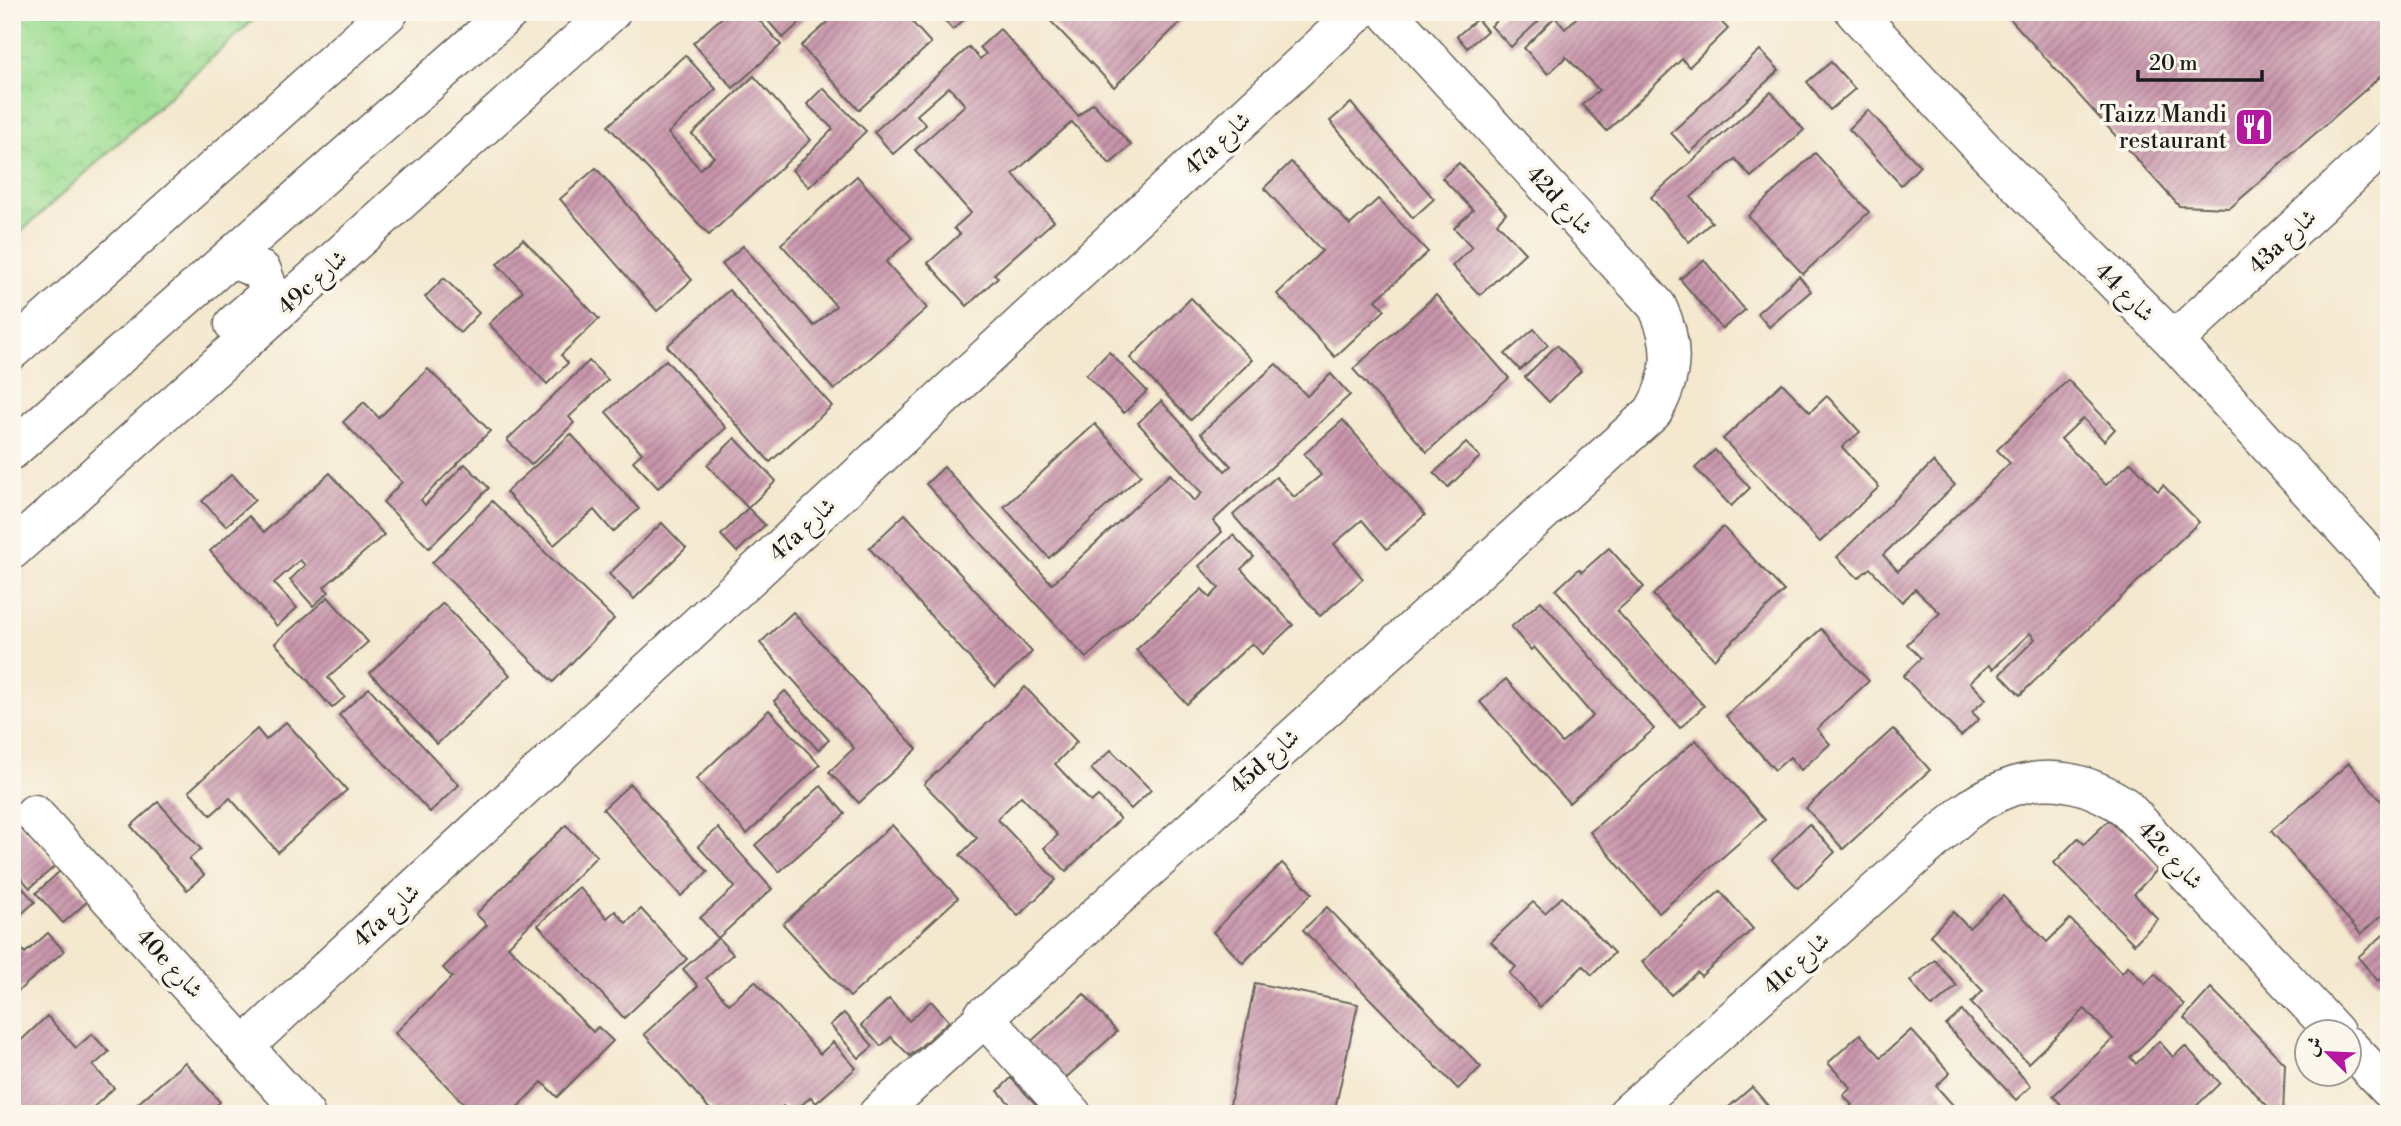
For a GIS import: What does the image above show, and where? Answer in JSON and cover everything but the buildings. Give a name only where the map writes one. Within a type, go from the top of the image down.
[{"type":"street","points":[[12,350],[389,12]]},
{"type":"street","points":[[12,450],[509,12]]},
{"type":"street","name":"49c شارع","points":[[14,549],[611,12]]},
{"type":"street","name":"47a شارع","points":[[246,1045],[1358,12]]},
{"type":"street","name":"42d شارع","points":[[1387,12],[1657,306],[1668,331],[1671,359],[1662,396],[1653,412]]},
{"type":"street","name":"شارع 44","points":[[1855,12],[1986,152],[2174,341],[2389,578]]},
{"type":"street","name":"43a شارع","points":[[2174,341],[2389,140]]},
{"type":"street","points":[[14,549],[74,475],[131,416],[264,298],[268,288],[262,271],[230,258]]},
{"type":"street","name":"45d شارع","points":[[878,1114],[983,1016],[1653,412]]},
{"type":"street","name":"42c شارع","points":[[1964,813],[1985,797],[2010,786],[2036,780],[2062,780],[2105,794],[2140,822],[2323,1018]]},
{"type":"street","name":"41c شارع","points":[[1627,1114],[1964,813]]},
{"type":"street","name":"40e شارع","points":[[34,814],[246,1045],[305,1114]]},
{"type":"street","points":[[983,1016],[1072,1114]]},
{"type":"street","points":[[2362,1061],[2389,1089]]},
{"type":"street","points":[[2375,1114],[2389,1101]]},
{"type":"green space","points":[[12,12],[262,12],[12,240]]},
{"type":"place","name":"Taizz Mandi restaurant","points":[[2254,127]]}]
